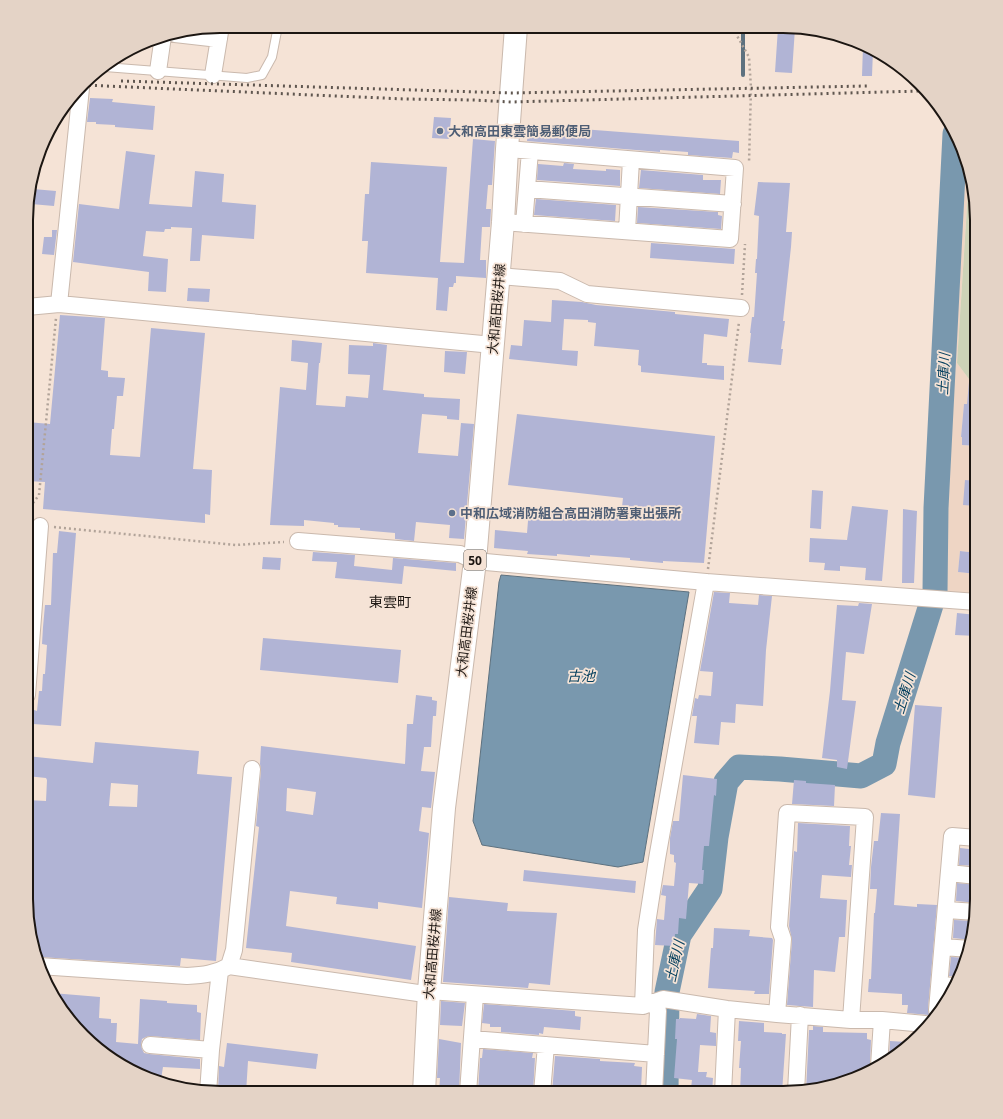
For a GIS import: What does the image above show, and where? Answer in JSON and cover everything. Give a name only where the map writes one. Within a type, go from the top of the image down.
[{"type":"main road","name":"大和高田桜井線","points":[[424,1086],[429,991],[444,808],[475,561],[499,276],[514,223],[507,149],[516,33]]},
{"type":"street","points":[[206,33],[220,33],[214,75]]},
{"type":"street","points":[[158,71],[161,43]]},
{"type":"street","points":[[59,304],[80,97]]},
{"type":"street","points":[[507,149],[735,168],[730,239],[514,223],[527,189],[530,151]]},
{"type":"street","points":[[627,232],[631,160]]},
{"type":"street","points":[[527,189],[733,204]]},
{"type":"street","points":[[499,276],[560,281],[587,294],[741,308]]},
{"type":"street","points":[[33,307],[59,304],[493,345]]},
{"type":"street","points":[[33,580],[40,526]]},
{"type":"street","points":[[298,541],[460,554],[475,561],[706,582],[970,601]]},
{"type":"street","points":[[654,1086],[658,1011],[653,1002],[647,923],[706,582]]},
{"type":"street","points":[[208,1086],[211,1050],[224,969],[234,950],[252,769]]},
{"type":"street","points":[[777,1014],[783,939],[779,928],[787,813],[865,817],[851,1020]]},
{"type":"street","points":[[947,986],[943,947],[952,836],[970,837]]},
{"type":"street","points":[[949,873],[970,875]]},
{"type":"street","points":[[946,910],[970,912]]},
{"type":"street","points":[[943,947],[963,949]]},
{"type":"street","points":[[46,966],[187,976],[209,975],[224,969],[418,993],[429,991],[475,995],[653,1002],[800,1016],[922,1024]]},
{"type":"street","points":[[469,1086],[475,995]]},
{"type":"street","points":[[722,1008],[722,1086]]},
{"type":"street","points":[[796,1086],[800,1016]]},
{"type":"street","points":[[879,1059],[882,1020]]},
{"type":"street","points":[[472,1039],[656,1054]]},
{"type":"street","points":[[150,1045],[211,1050]]},
{"type":"street","points":[[543,1086],[546,1045]]},
{"type":"lane","points":[[112,68],[247,78],[262,75],[272,57],[277,33]]},
{"type":"path","points":[[736,33],[749,57],[751,88],[749,167]]},
{"type":"path","points":[[706,582],[741,308],[745,238]]},
{"type":"path","points":[[33,503],[39,495],[56,314],[59,304]]},
{"type":"path","points":[[40,526],[236,544],[298,541]]},
{"type":"shaded area","points":[[965,179],[968,195],[957,363],[970,379],[970,395],[968,395],[967,404],[964,404],[961,437],[962,445],[970,446],[970,552],[960,551],[958,572],[970,573],[970,594],[939,592]]},
{"type":"green space","points":[[968,195],[970,208],[970,379],[957,363]]},
{"type":"water","name":"古池","points":[[501,575],[689,592],[643,862],[618,867],[482,845],[473,821]]},
{"type":"building","points":[[778,33],[795,33],[792,73],[775,72]]},
{"type":"building","points":[[863,51],[873,56],[872,76],[862,76]]},
{"type":"building","points":[[90,98],[113,99],[112,102],[155,106],[153,130],[115,127],[115,125],[87,122]]},
{"type":"building","points":[[434,117],[451,118],[449,139],[432,138]]},
{"type":"building","points":[[529,125],[739,141],[739,153],[733,152],[732,158],[688,155],[688,152],[660,150],[660,152],[527,141]]},
{"type":"building","points":[[473,139],[495,141],[492,185],[488,185],[486,209],[491,209],[490,227],[482,227],[480,260],[486,260],[486,278],[456,276],[456,283],[454,283],[453,287],[449,287],[447,311],[436,310],[438,278],[366,273],[368,241],[362,241],[365,194],[369,194],[371,162],[447,167],[440,262],[464,263]]},
{"type":"building","points":[[126,151],[155,155],[149,204],[192,207],[195,171],[224,174],[222,202],[256,205],[254,239],[202,235],[200,261],[190,261],[192,228],[171,227],[171,229],[165,229],[164,232],[146,231],[143,256],[168,259],[166,292],[148,291],[149,272],[73,262],[79,204],[119,209]]},
{"type":"building","points":[[564,163],[574,164],[573,169],[606,171],[606,169],[620,170],[620,186],[537,180],[538,164],[563,166]]},
{"type":"building","points":[[641,170],[703,175],[703,180],[721,180],[720,194],[639,188]]},
{"type":"building","points":[[758,182],[790,183],[786,232],[792,232],[783,321],[785,321],[781,349],[783,349],[781,365],[748,362],[752,317],[754,317],[757,273],[755,273],[759,216],[754,215]]},
{"type":"building","points":[[36,189],[56,191],[54,206],[34,204]]},
{"type":"building","points":[[536,199],[616,205],[615,221],[534,215]]},
{"type":"building","points":[[638,207],[718,212],[718,215],[722,216],[721,229],[637,223]]},
{"type":"building","points":[[52,230],[57,230],[54,255],[42,254],[44,237],[52,237]]},
{"type":"building","points":[[651,243],[735,249],[734,264],[650,258]]},
{"type":"building","points":[[188,288],[210,289],[209,302],[187,301]]},
{"type":"building","points":[[552,300],[582,302],[596,305],[675,312],[675,314],[729,319],[727,337],[704,334],[702,363],[707,363],[707,365],[724,366],[724,380],[641,372],[641,366],[638,365],[639,350],[594,346],[596,323],[588,322],[588,320],[564,319],[562,350],[578,351],[577,366],[509,359],[511,345],[522,346],[524,320],[551,322]]},
{"type":"building","points":[[60,315],[105,318],[101,370],[108,371],[108,377],[125,378],[123,396],[117,396],[110,455],[140,457],[151,328],[205,333],[193,469],[212,470],[210,515],[205,514],[205,523],[43,509],[45,482],[33,481],[33,423],[50,424]]},
{"type":"building","points":[[292,340],[322,343],[316,405],[345,407],[346,396],[368,398],[370,375],[348,374],[349,345],[373,346],[373,343],[387,345],[383,390],[424,394],[424,397],[460,399],[459,420],[447,419],[447,416],[422,414],[418,453],[458,456],[461,423],[474,424],[464,539],[449,538],[450,525],[416,522],[414,541],[395,539],[395,533],[360,530],[360,528],[338,527],[338,525],[334,525],[334,523],[304,520],[304,526],[270,525],[280,387],[306,390],[308,363],[291,361]]},
{"type":"building","points":[[445,351],[467,352],[465,374],[444,372]]},
{"type":"building","points":[[970,382],[970,446],[962,445],[961,437],[964,404],[967,404]]},
{"type":"building","points":[[517,414],[715,436],[704,563],[663,561],[663,563],[630,560],[630,558],[590,555],[590,557],[557,554],[557,556],[527,554],[528,551],[494,548],[495,530],[527,533],[529,509],[621,516],[623,498],[508,485]]},
{"type":"building","points":[[965,480],[970,480],[970,506],[963,505]]},
{"type":"building","points":[[812,490],[823,491],[821,529],[810,528]]},
{"type":"building","points":[[852,506],[888,510],[882,581],[865,580],[866,568],[840,566],[840,571],[824,570],[825,563],[809,562],[810,538],[847,540]]},
{"type":"building","points":[[903,509],[917,511],[914,583],[902,583]]},
{"type":"building","points":[[59,531],[76,533],[61,726],[33,724],[34,710],[37,711],[39,691],[42,691],[43,674],[45,674],[47,645],[42,644],[45,605],[51,605],[53,553],[57,553]]},
{"type":"building","points":[[960,551],[970,552],[970,573],[958,572]]},
{"type":"building","points":[[313,552],[355,555],[354,566],[392,570],[393,558],[456,563],[456,571],[404,566],[402,584],[335,578],[337,562],[312,561]]},
{"type":"building","points":[[263,557],[281,558],[280,570],[262,569]]},
{"type":"building","points":[[714,592],[730,593],[729,603],[758,605],[759,595],[772,596],[766,650],[763,706],[736,704],[735,723],[721,722],[719,745],[694,743],[697,716],[692,716],[695,698],[698,699],[699,695],[711,696],[713,672],[700,671]]},
{"type":"building","points":[[859,603],[872,604],[864,654],[846,652],[842,700],[856,701],[847,769],[837,767],[837,760],[822,758],[830,691],[837,605],[858,606]]},
{"type":"building","points":[[957,613],[970,614],[970,636],[955,635]]},
{"type":"building","points":[[263,638],[401,650],[398,683],[260,670]]},
{"type":"building","points":[[416,695],[432,697],[432,700],[437,701],[436,716],[433,716],[431,747],[424,747],[421,771],[435,772],[431,808],[422,807],[419,831],[429,833],[422,908],[378,902],[378,909],[336,904],[337,897],[290,891],[286,926],[416,946],[411,980],[291,962],[292,953],[246,948],[259,827],[256,826],[261,770],[261,746],[405,764],[407,724],[413,724]],"holes":[[[287,788],[316,792],[313,815],[286,811]]]},
{"type":"building","points":[[915,705],[942,707],[935,798],[908,795]]},
{"type":"building","points":[[95,742],[199,751],[197,774],[232,777],[216,961],[181,958],[180,966],[42,957],[39,947],[33,911],[33,800],[46,801],[47,780],[46,778],[33,777],[33,757],[93,763]],"holes":[[[111,783],[138,785],[137,807],[109,806]]]},
{"type":"building","points":[[683,775],[717,779],[709,846],[704,846],[702,870],[704,870],[703,884],[689,883],[686,919],[679,918],[678,934],[675,934],[674,946],[655,945],[657,919],[664,920],[666,896],[661,895],[663,885],[674,886],[676,863],[674,862],[674,855],[670,854],[670,838],[673,821],[679,821]]},
{"type":"building","points":[[794,780],[806,781],[806,783],[835,785],[834,806],[792,804]]},
{"type":"building","points":[[881,813],[900,814],[894,905],[917,907],[917,904],[937,905],[928,1009],[929,1015],[907,1013],[908,1005],[902,1005],[902,994],[868,992],[869,979],[871,979],[874,913],[877,889],[870,889],[871,867],[874,841],[878,841]]},
{"type":"building","points":[[798,823],[850,826],[849,846],[851,846],[849,865],[852,865],[851,877],[822,875],[820,898],[847,900],[845,937],[839,937],[835,972],[814,970],[813,1007],[787,1005],[792,940],[789,926],[794,851],[797,852]]},
{"type":"building","points":[[960,848],[969,849],[970,866],[959,865]]},
{"type":"building","points":[[524,870],[636,881],[635,893],[523,881]]},
{"type":"building","points":[[957,883],[970,884],[970,902],[956,901]]},
{"type":"building","points":[[449,897],[508,903],[507,911],[557,913],[550,985],[529,983],[528,988],[443,982]]},
{"type":"building","points":[[954,920],[968,921],[965,939],[953,938]]},
{"type":"building","points":[[714,928],[750,930],[749,936],[772,938],[769,994],[754,994],[755,991],[708,988]]},
{"type":"building","points":[[951,957],[960,958],[953,976],[949,976]]},
{"type":"building","points":[[59,994],[100,997],[99,1018],[111,1019],[111,1023],[117,1023],[116,1042],[138,1044],[140,999],[197,1005],[197,1012],[201,1013],[200,1040],[150,1036],[142,1039],[141,1045],[144,1053],[200,1059],[200,1069],[163,1067],[161,1076],[138,1067],[106,1047],[88,1031],[72,1013]]},
{"type":"building","points":[[441,1001],[465,1003],[462,1026],[440,1025]]},
{"type":"building","points":[[484,1004],[575,1011],[575,1016],[581,1017],[580,1030],[544,1027],[543,1034],[539,1033],[539,1035],[501,1032],[501,1027],[490,1027],[490,1024],[482,1023]]},
{"type":"building","points":[[697,1014],[711,1016],[710,1032],[716,1033],[716,1046],[700,1045],[698,1072],[707,1072],[706,1077],[713,1078],[712,1086],[691,1086],[692,1080],[674,1078],[677,1039],[675,1039],[676,1019],[696,1019]]},
{"type":"building","points":[[739,1021],[764,1023],[764,1032],[786,1034],[782,1086],[740,1086],[741,1068],[739,1068],[741,1041],[738,1041]]},
{"type":"building","points":[[813,1026],[823,1027],[823,1032],[867,1033],[867,1039],[871,1040],[870,1064],[831,1080],[806,1084],[809,1030],[813,1030]]},
{"type":"building","points":[[439,1039],[461,1043],[459,1086],[439,1086],[440,1078],[437,1078]]},
{"type":"building","points":[[890,1041],[903,1042],[897,1047],[889,1052]]},
{"type":"building","points":[[227,1043],[318,1054],[316,1069],[248,1061],[246,1086],[218,1086],[219,1066],[224,1067]]},
{"type":"building","points":[[483,1049],[533,1053],[532,1058],[535,1058],[533,1086],[478,1086],[480,1058],[482,1058]]},
{"type":"building","points":[[555,1056],[635,1063],[634,1066],[642,1067],[641,1086],[553,1086]]},
{"type":"waterway","points":[[743,33],[743,75]]},
{"type":"waterway","name":"土庫川","points":[[666,1086],[667,992],[679,935],[710,889],[716,837],[726,782],[739,767],[861,776],[884,764],[888,743],[935,592],[936,508],[954,146]]},
{"type":"railway","points":[[121,81],[511,93],[867,86]]},
{"type":"railway","points":[[91,85],[405,99],[511,102],[918,91]]},
{"type":"place","name":"大和高田東雲簡易郵便局","points":[[440,131]]},
{"type":"place","name":"中和広域消防組合高田消防署東出張所","points":[[452,513]]},
{"type":"district","name":"東雲町","points":[[390,601]]}]
